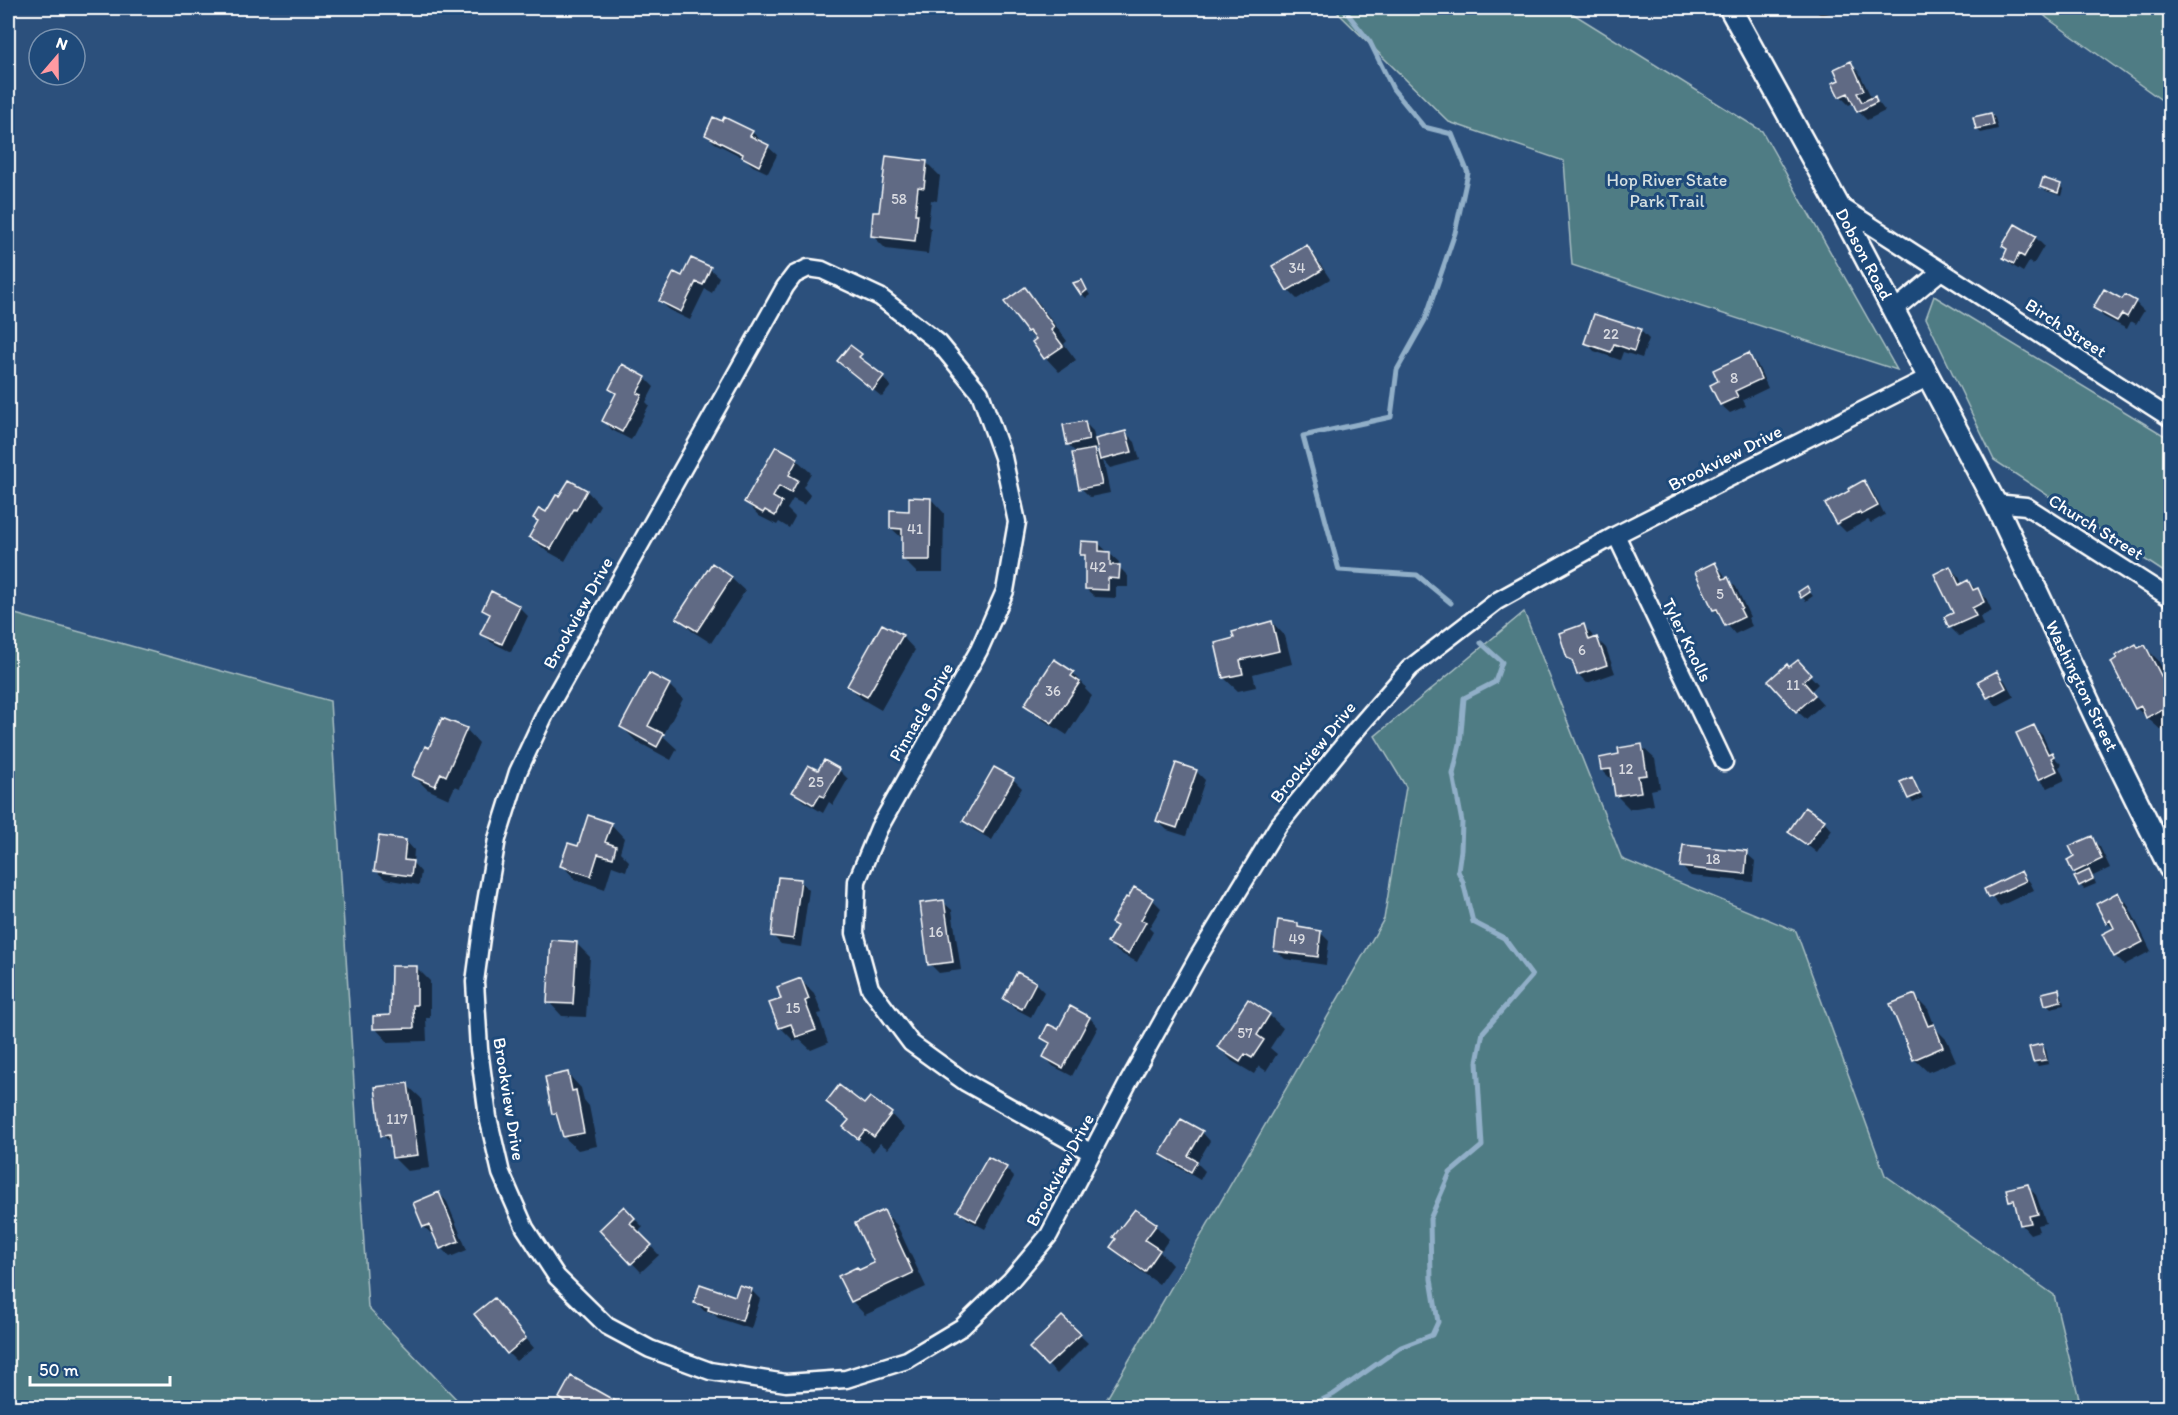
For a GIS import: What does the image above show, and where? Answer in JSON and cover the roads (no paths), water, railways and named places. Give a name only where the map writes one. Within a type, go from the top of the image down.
[{"type":"street","name":"Dobson Road","points":[[1730,8],[1838,205],[1995,503]]},
{"type":"street","name":"Birch Street","points":[[1838,205],[2170,418]]},
{"type":"street","name":"Brookview Drive","points":[[808,268],[794,274],[785,287],[546,712],[518,772],[497,839],[475,982],[485,1095],[501,1173],[525,1227],[557,1277],[607,1326],[650,1349],[710,1371],[786,1383],[846,1379],[907,1360],[962,1327],[1011,1281],[1049,1235],[1197,959],[1278,826],[1350,737],[1410,668],[1497,601],[1616,535],[1929,377]]},
{"type":"street","name":"Pinnacle Drive","points":[[808,268],[822,270],[880,297],[939,343],[980,393],[1003,457],[1017,522],[1005,591],[979,650],[879,828],[857,880],[855,933],[870,988],[910,1043],[965,1083],[1092,1153]]},
{"type":"street","points":[[1894,310],[1941,271]]},
{"type":"street","name":"Church Street","points":[[1995,503],[2026,506],[2170,598]]},
{"type":"street","name":"Washington Street","points":[[1995,503],[2098,722],[2170,868]]},
{"type":"street","name":"Tyler Knolls","points":[[1616,535],[1724,762]]},
{"type":"waterway","points":[[1343,8],[1370,42],[1393,89],[1424,127],[1452,134],[1468,173],[1455,233],[1425,320],[1397,370],[1391,417],[1303,436],[1339,570],[1417,575],[1451,603]]},
{"type":"waterway","points":[[1306,1408],[1334,1394],[1401,1347],[1432,1335],[1438,1322],[1431,1279],[1430,1219],[1450,1173],[1482,1146],[1477,1062],[1483,1032],[1532,976],[1504,938],[1473,922],[1458,871],[1462,822],[1453,774],[1460,744],[1464,698],[1495,682],[1502,662],[1481,643]]},
{"type":"park label","name":"Hop River State Park Trail","points":[[1667,190]]}]
